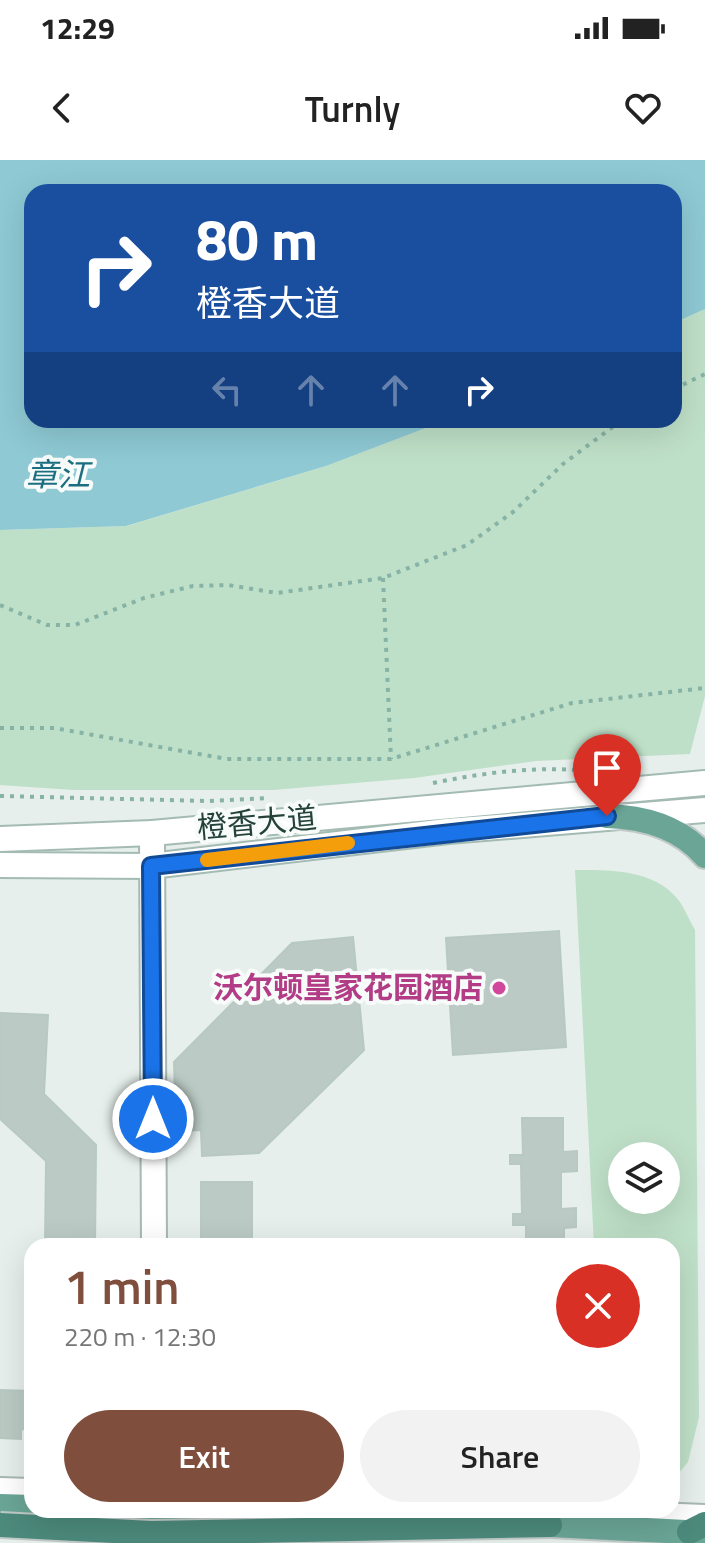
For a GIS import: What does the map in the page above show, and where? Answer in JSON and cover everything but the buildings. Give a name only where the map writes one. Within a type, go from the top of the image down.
[{"type":"highway","points":[[0,1525],[151,1533],[517,1518]]},
{"type":"main road","name":"橙香大道","points":[[0,839],[152,833],[705,783]]},
{"type":"main road","name":"橙香大道","points":[[0,865],[151,866],[607,816],[705,810]]},
{"type":"main road","points":[[607,816],[628,816],[667,827],[705,856]]},
{"type":"main road","points":[[152,833],[154,1238]]},
{"type":"main road","points":[[0,1490],[24,1491]]},
{"type":"main road","points":[[563,1518],[696,1524],[705,1504]]},
{"type":"main road","points":[[0,1506],[24,1507]]},
{"type":"main road","points":[[156,1518],[157,1543]]},
{"type":"path","points":[[682,385],[705,374]]},
{"type":"path","points":[[0,605],[47,625],[75,625],[144,598],[193,586],[228,585],[277,593],[383,578],[467,545],[513,512],[563,464],[611,428]]},
{"type":"path","points":[[383,578],[391,759]]},
{"type":"path","points":[[0,728],[54,728],[227,759],[391,759],[572,703],[705,688]]},
{"type":"path","points":[[432,784],[516,770],[591,771]]},
{"type":"path","points":[[0,796],[208,801],[280,797]]},
{"type":"green space","points":[[705,309],[705,696],[690,754],[536,761],[414,778],[273,790],[73,790],[0,785],[0,530],[127,526],[326,466],[426,428],[682,428],[682,319]]},
{"type":"green space","points":[[575,870],[629,873],[654,881],[676,897],[695,930],[699,1417],[688,1462],[680,1472],[680,1238],[594,1238]]},
{"type":"water","name":"章江","points":[[0,160],[705,160],[705,309],[682,319],[682,184],[24,184],[24,428],[426,428],[326,466],[126,526],[0,530]]},
{"type":"slow traffic","points":[[207,860],[348,843]]},
{"type":"place","name":"沃尔顿皇家花园酒店","points":[[499,988]]},
{"type":"route","points":[[153,1119],[151,866],[448,831],[607,816]]}]
